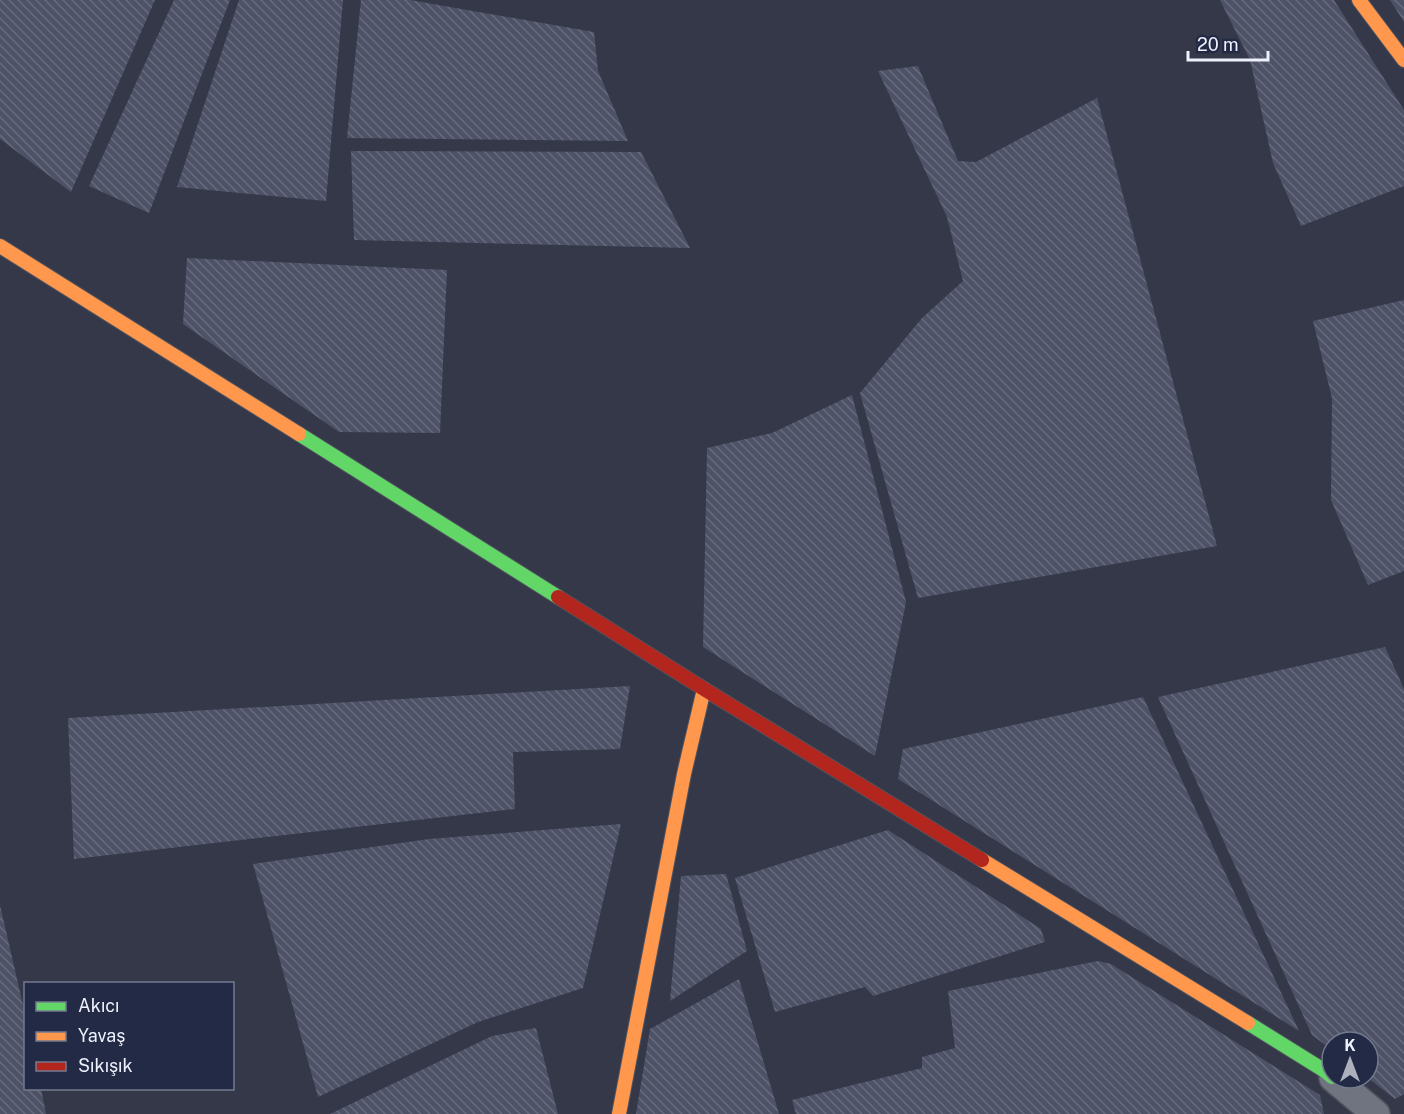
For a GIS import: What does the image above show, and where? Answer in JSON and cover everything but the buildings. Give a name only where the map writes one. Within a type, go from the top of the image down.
[{"type":"street","points":[[1359,0],[1404,60]]},
{"type":"street","points":[[0,246],[704,689],[1320,1068]]},
{"type":"street","points":[[619,1114],[684,774],[704,689]]},
{"type":"street","points":[[1347,1090],[1376,1114]]},
{"type":"traffic: fast","points":[[299,434],[558,597]]},
{"type":"traffic: fast","points":[[1248,1023],[1320,1068]]},
{"type":"traffic: slow","points":[[1359,0],[1404,60]]},
{"type":"traffic: slow","points":[[0,246],[299,434]]},
{"type":"traffic: slow","points":[[619,1114],[684,774],[704,689]]},
{"type":"traffic: slow","points":[[982,860],[1248,1023]]},
{"type":"traffic: jam","points":[[558,597],[982,860]]}]
